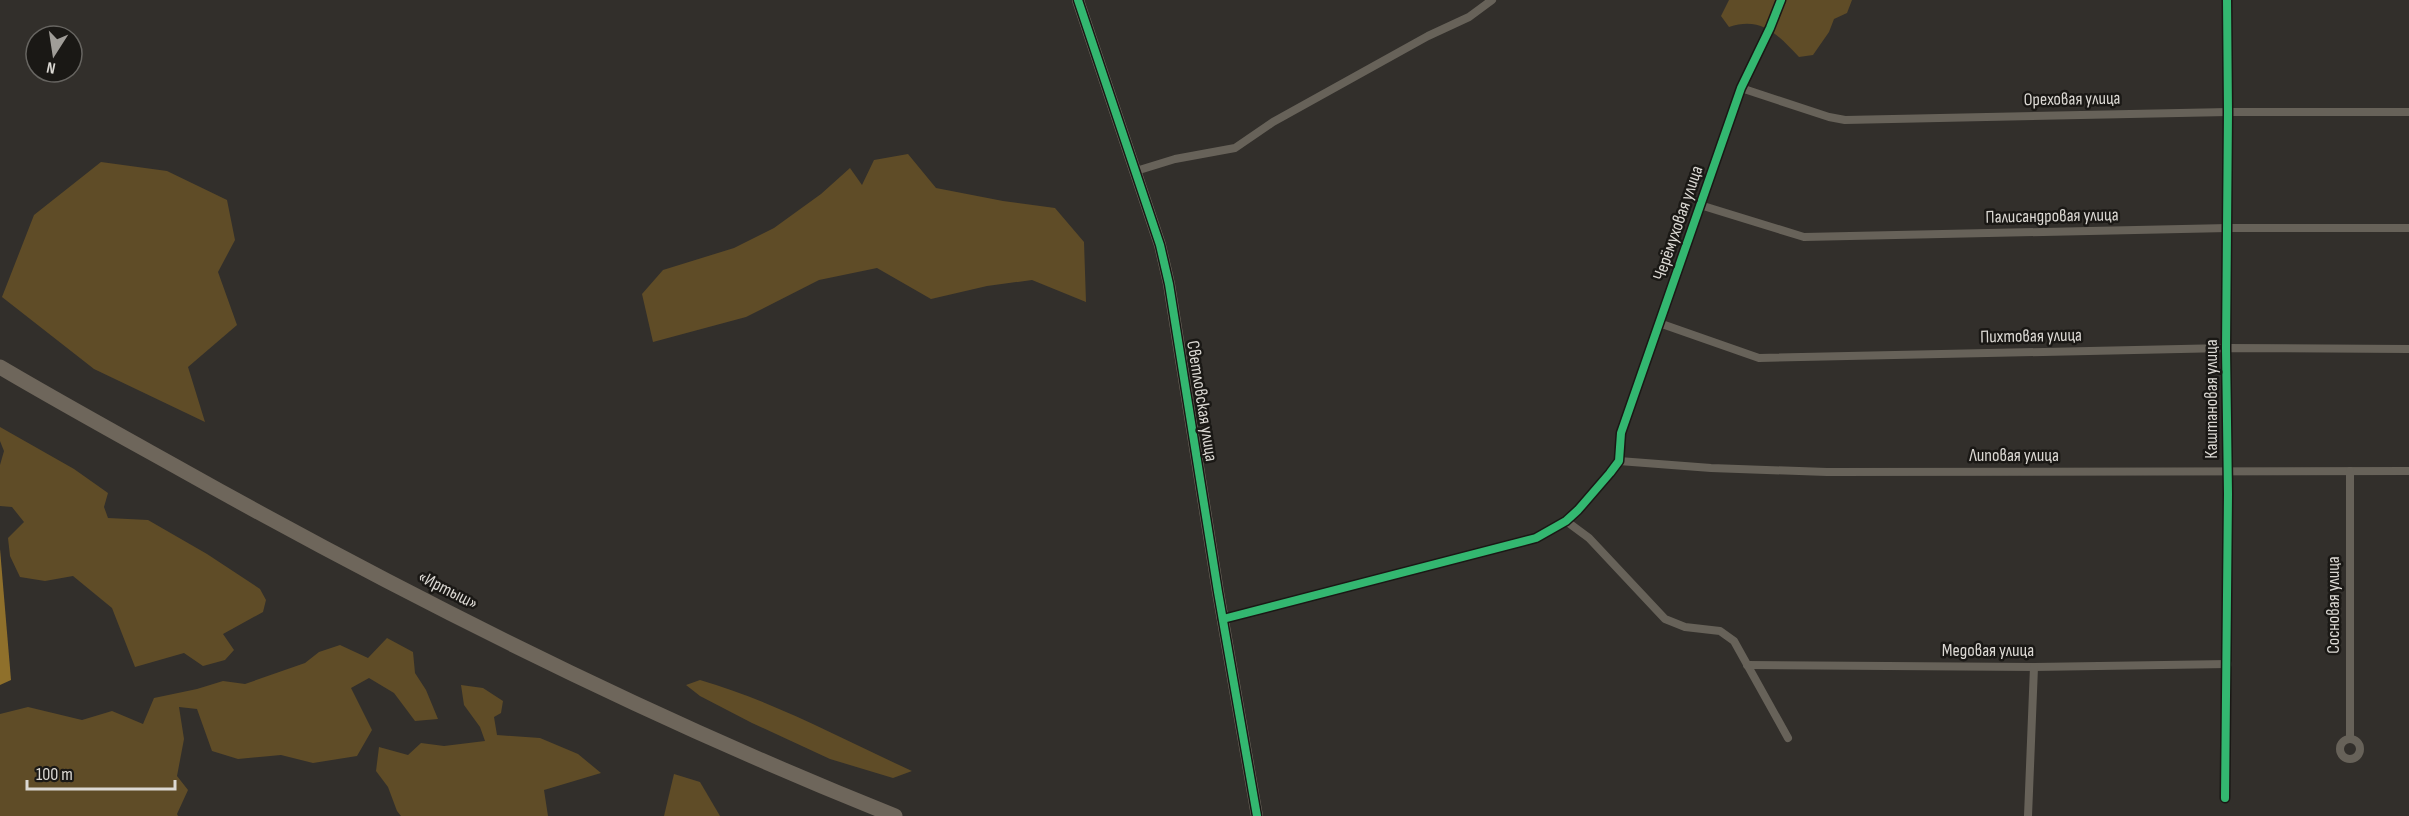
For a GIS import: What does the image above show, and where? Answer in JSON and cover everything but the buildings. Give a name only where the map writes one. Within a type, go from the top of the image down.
[{"type":"highway","name":"«Иртыш»","points":[[0,367],[319,546],[582,680],[807,781],[895,816]]},
{"type":"street","name":"Светловская улица","points":[[1078,0],[1160,245],[1169,284],[1257,816]]},
{"type":"street","points":[[1136,171],[1175,159],[1235,148],[1273,122],[1428,36],[1469,17],[1492,0]]},
{"type":"street","name":"Черёмуховая улица","points":[[1619,460],[1622,433],[1741,88],[1781,0]]},
{"type":"street","name":"Каштановая улица","points":[[2225,798],[2228,664],[2226,348],[2229,112],[2226,0]]},
{"type":"street","name":"Ореховая улица","points":[[1741,88],[1829,117],[1845,120],[2229,112],[2409,112]]},
{"type":"street","name":"Палисандровая улица","points":[[1700,205],[1804,237],[2228,228],[2409,228]]},
{"type":"street","name":"Пихтовая улица","points":[[1659,322],[1744,355],[1759,358],[2226,348],[2409,349]]},
{"type":"street","points":[[1223,619],[1536,538],[1566,521],[1593,494],[1619,460]]},
{"type":"street","name":"Липовая улица","points":[[1619,460],[1711,468],[1827,472],[2409,471]]},
{"type":"street","name":"Сосновая улица","points":[[2350,471],[2350,739]]},
{"type":"street","points":[[1566,521],[1589,538],[1665,619],[1685,627],[1720,631],[1734,641],[1788,738]]},
{"type":"street","name":"Медовая улица","points":[[1748,665],[2034,667],[2228,664]]},
{"type":"street","points":[[2028,816],[2034,667]]},
{"type":"shaded area","points":[[1729,0],[1852,0],[1847,13],[1834,19],[1829,32],[1813,55],[1799,57],[1784,41],[1760,26],[1741,24],[1729,27],[1721,16]]},
{"type":"shaded area","points":[[908,154],[936,188],[1055,208],[1084,242],[1086,302],[1032,280],[987,286],[931,299],[877,268],[819,280],[746,317],[653,342],[642,294],[663,270],[734,248],[774,228],[821,194],[850,168],[862,185],[874,160]]},
{"type":"shaded area","points":[[101,162],[167,171],[227,200],[235,240],[218,272],[237,325],[188,367],[205,422],[94,369],[2,297],[34,215]]},
{"type":"shaded area","points":[[0,427],[74,469],[108,493],[104,507],[108,518],[148,520],[207,554],[260,589],[266,600],[263,612],[223,634],[234,650],[225,660],[203,666],[184,653],[135,667],[112,608],[73,576],[45,581],[20,577],[10,556],[8,538],[24,522],[12,507],[0,506],[0,465],[4,451],[0,441]]},
{"type":"shaded area","points":[[0,549],[11,680],[0,685]]},
{"type":"shaded area","points":[[387,638],[413,652],[415,673],[426,690],[438,719],[415,721],[394,693],[369,678],[351,688],[372,730],[357,756],[313,763],[281,755],[238,759],[212,751],[197,709],[179,707],[184,739],[177,776],[188,790],[178,816],[0,816],[0,714],[28,707],[82,720],[112,711],[143,724],[154,698],[223,681],[245,684],[305,663],[319,652],[340,645],[368,658]]},
{"type":"shaded area","points":[[700,680],[807,721],[912,771],[893,778],[830,759],[752,723],[700,696],[686,685]]},
{"type":"shaded area","points":[[461,685],[483,688],[503,701],[501,713],[494,717],[497,735],[540,738],[578,754],[601,773],[544,790],[548,816],[401,816],[388,787],[376,771],[379,747],[408,755],[421,743],[444,746],[485,741],[480,727],[464,705]]},
{"type":"shaded area","points":[[674,774],[700,782],[720,816],[664,816]]},
{"type":"cycle path","points":[[1078,0],[1160,245],[1169,284],[1218,592],[1257,816]]},
{"type":"cycle path","points":[[1223,619],[1536,538],[1566,521],[1578,510],[1619,461],[1621,433],[1741,88],[1781,0]]},
{"type":"cycle path","points":[[2225,798],[2228,494],[2227,0]]}]
